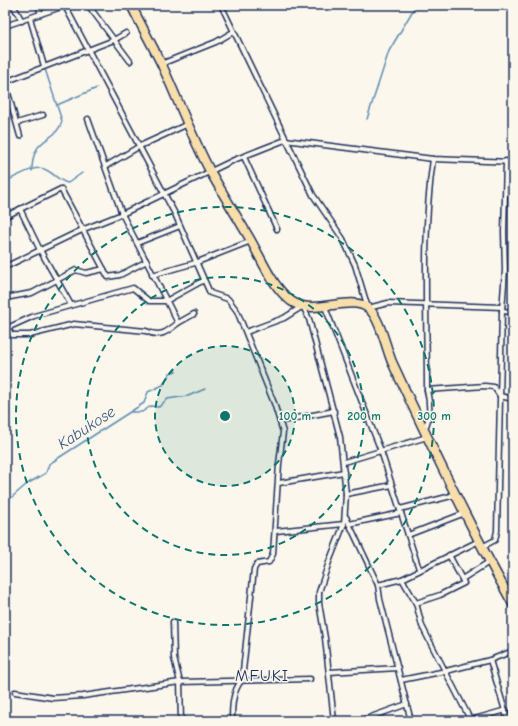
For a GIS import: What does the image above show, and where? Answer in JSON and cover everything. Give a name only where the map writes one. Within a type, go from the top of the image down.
[{"type":"highway","points":[[131,5],[161,64],[210,171],[269,275],[283,293],[293,302],[303,306],[325,307],[356,303],[368,308],[375,318],[391,359],[455,495],[489,562],[513,604]]},
{"type":"street","points":[[13,5],[22,21]]},
{"type":"street","points":[[38,5],[42,14]]},
{"type":"street","points":[[5,26],[66,5],[88,50],[140,146],[163,195],[180,226],[210,293],[228,300],[234,306],[246,332],[281,421],[283,441],[279,464],[276,531],[271,560],[257,564],[254,569],[242,680],[237,685],[232,706],[232,721]]},
{"type":"street","points":[[88,5],[130,61]]},
{"type":"street","points":[[221,5],[285,140],[313,195],[343,239],[356,265],[368,308],[388,303],[502,309],[513,312]]},
{"type":"street","points":[[30,18],[44,66]]},
{"type":"street","points":[[161,64],[216,42],[233,32]]},
{"type":"street","points":[[20,136],[5,82],[114,40],[126,33]]},
{"type":"street","points":[[17,123],[44,115]]},
{"type":"street","points":[[88,119],[122,214],[178,323]]},
{"type":"street","points":[[106,166],[140,146],[188,124]]},
{"type":"street","points":[[5,267],[84,229],[122,214],[163,195],[210,171],[285,140],[433,159],[513,162]]},
{"type":"street","points":[[244,157],[277,229]]},
{"type":"street","points":[[344,462],[412,443],[426,434],[430,410],[427,390],[427,204],[433,159]]},
{"type":"street","points":[[378,585],[402,579],[449,555],[495,540],[497,531],[502,309],[505,270],[506,161]]},
{"type":"street","points":[[6,216],[61,189],[84,229],[108,277],[120,275],[147,261]]},
{"type":"street","points":[[20,209],[40,250],[71,305]]},
{"type":"street","points":[[137,243],[180,226]]},
{"type":"street","points":[[152,275],[195,262],[250,241]]},
{"type":"street","points":[[5,298],[32,293],[76,270],[86,273],[104,268]]},
{"type":"street","points":[[194,314],[178,323],[164,334],[154,335],[146,331],[74,324],[30,335],[12,335],[6,327],[34,316],[133,288],[149,301],[166,301],[204,280]]},
{"type":"street","points":[[246,332],[284,318],[303,306],[309,319],[334,411],[344,462],[347,524],[378,585],[380,599],[411,721]]},
{"type":"street","points":[[325,307],[381,451],[419,569]]},
{"type":"street","points":[[427,390],[485,386],[494,388],[500,396],[513,399]]},
{"type":"street","points":[[281,421],[334,411]]},
{"type":"street","points":[[279,483],[344,472]]},
{"type":"street","points":[[346,494],[392,485]]},
{"type":"street","points":[[276,531],[347,524],[401,511],[455,495]]},
{"type":"street","points":[[408,535],[465,513]]},
{"type":"street","points":[[334,721],[329,672],[319,603],[320,592],[328,562],[347,524]]},
{"type":"street","points":[[416,603],[440,595],[464,583],[449,555]]},
{"type":"street","points":[[462,579],[489,562]]},
{"type":"street","points":[[402,579],[416,603],[422,626],[446,671],[468,720],[506,710]]},
{"type":"street","points":[[173,622],[174,658],[180,682],[181,721]]},
{"type":"street","points":[[401,680],[490,660],[513,651]]},
{"type":"street","points":[[490,660],[509,721],[513,720]]},
{"type":"street","points":[[329,672],[398,668]]},
{"type":"street","points":[[15,692],[53,698],[83,696],[180,682],[310,679]]},
{"type":"street","points":[[360,721],[407,704]]},
{"type":"waterway","points":[[367,119],[389,51],[416,5]]},
{"type":"waterway","points":[[32,171],[33,159],[36,151],[40,145],[55,133],[62,121],[45,69]]},
{"type":"waterway","points":[[57,105],[97,88]]},
{"type":"waterway","points":[[5,181],[30,170],[40,168],[47,170],[64,182],[68,183],[82,173]]},
{"type":"waterway","name":"Kabukose","points":[[5,503],[27,484],[46,473],[49,464],[144,403],[148,392],[163,385],[170,373],[176,371]]},
{"type":"waterway","points":[[131,412],[142,412],[151,406],[159,407],[167,399],[188,396],[205,389]]},
{"type":"district","name":"MFUKI","points":[[262,675]]}]
